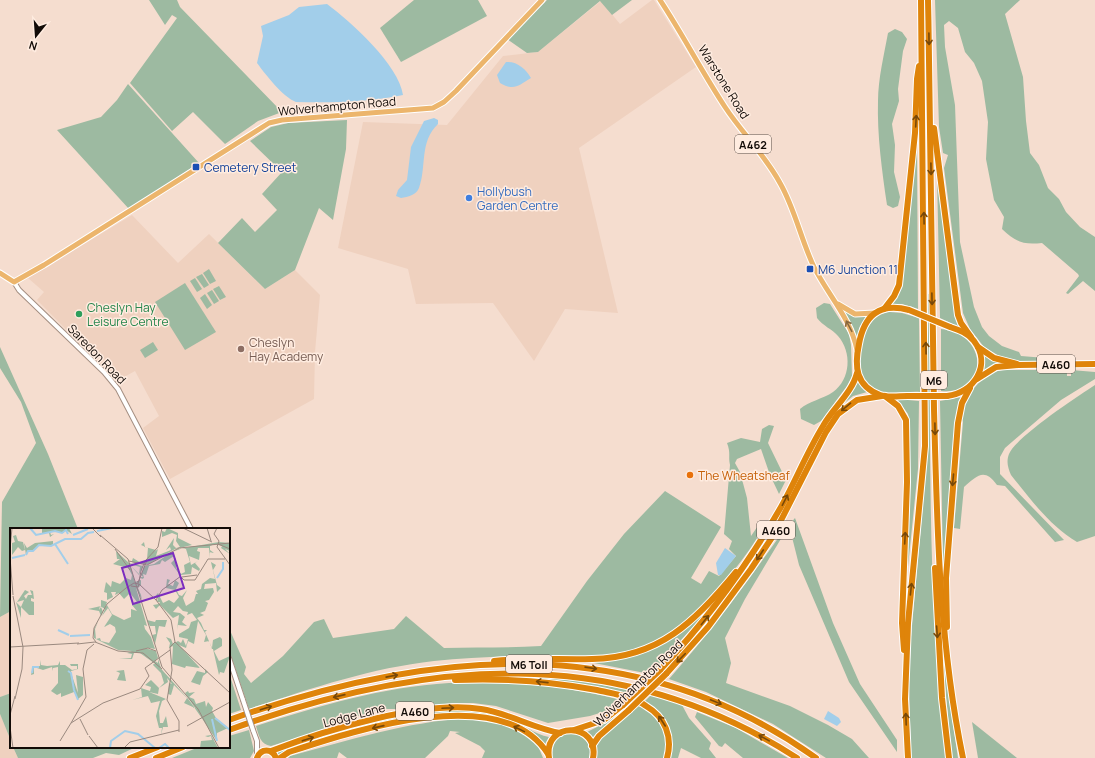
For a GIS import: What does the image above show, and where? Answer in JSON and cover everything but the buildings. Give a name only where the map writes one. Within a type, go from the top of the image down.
[{"type":"highway","name":"M6","points":[[908,758],[906,675],[910,595],[926,446],[921,0]]},
{"type":"highway","name":"M6","points":[[928,0],[936,509],[940,588],[950,677],[963,758]]},
{"type":"highway","points":[[884,309],[894,296],[898,285],[916,133],[917,79],[922,49]]},
{"type":"highway","points":[[930,97],[958,315],[961,323],[977,346],[981,364],[977,378],[962,403],[959,413],[947,553],[946,597],[950,677]]},
{"type":"highway","points":[[906,675],[902,623],[907,482],[906,420],[898,406],[866,387],[857,373],[857,351],[863,327],[875,313],[884,309],[897,308],[909,310],[971,337]]},
{"type":"highway","name":"A460","points":[[977,346],[994,358],[1018,365]]},
{"type":"highway","name":"A460","points":[[977,378],[996,367],[1018,365],[1095,364]]},
{"type":"highway","name":"Wolverhampton Road","points":[[560,733],[604,720],[624,705],[660,670],[714,609],[751,556],[782,506],[822,427],[850,389],[857,373]]},
{"type":"highway","points":[[883,396],[948,396],[960,393],[970,388]]},
{"type":"highway","name":"Wolverhampton Road","points":[[592,746],[598,736],[629,710],[666,674],[708,627],[751,569],[773,536],[826,432],[838,414],[857,400],[883,396]]},
{"type":"highway","points":[[936,509],[934,531],[936,624],[949,758]]},
{"type":"highway","points":[[441,668],[527,658],[604,659],[623,656],[646,649],[668,639],[687,625],[716,596],[751,556]]},
{"type":"highway","name":"M6 Toll","points":[[230,720],[295,698],[349,684],[441,668],[547,664],[593,668],[644,678],[701,696],[779,734],[816,758]]},
{"type":"highway","name":"M6 Toll","points":[[230,730],[319,701],[413,681],[462,675],[514,673],[562,675],[618,683],[672,697],[715,713],[755,733],[797,758]]},
{"type":"highway","points":[[413,681],[475,679],[524,680],[580,687],[626,697],[646,705],[661,718],[669,738],[667,758]]},
{"type":"highway","name":"Lodge Lane","points":[[257,757],[261,752],[358,724],[420,710],[446,708],[490,710],[516,718],[540,729],[560,733]]},
{"type":"highway","name":"Lodge Lane","points":[[280,758],[289,752],[356,732],[447,715],[478,716],[507,724],[536,739],[548,756]]},
{"type":"highway","points":[[574,730],[584,734],[592,746],[593,757]]},
{"type":"highway","points":[[548,756],[552,739],[560,733]]},
{"type":"highway","points":[[130,758],[155,748]]},
{"type":"highway","points":[[156,758],[181,748]]},
{"type":"highway","points":[[269,750],[276,758]]},
{"type":"main road","name":"Wolverhampton Road","points":[[14,282],[59,256],[269,123],[305,118],[419,110],[439,105],[456,91],[542,0]]},
{"type":"main road","name":"Warstone Road","points":[[660,0],[686,39],[725,107],[781,184],[792,207],[808,253],[818,275],[851,328],[857,351]]},
{"type":"main road","name":"Saredon Road","points":[[0,273],[14,282]]},
{"type":"main road","name":"Warstone Road","points":[[836,302],[852,313],[862,315],[875,313]]},
{"type":"street","name":"Saredon Road","points":[[14,282],[19,290],[104,372],[118,389],[190,528]]},
{"type":"street","points":[[230,661],[257,741],[257,757]]},
{"type":"street","points":[[257,741],[269,750]]},
{"type":"shaded area","name":"Hollybush Garden Centre","points":[[654,0],[696,67],[579,148],[618,313],[565,309],[534,361],[493,303],[416,304],[408,269],[338,248],[363,122],[447,125],[503,56],[538,52],[601,1],[620,24]]},
{"type":"shaded area","name":"Cheslyn Hay Academy","points":[[132,215],[178,263],[209,234],[265,289],[295,270],[320,295],[315,352],[314,399],[170,479],[143,428],[159,416],[135,371],[117,381],[37,300],[44,292],[28,278]]},
{"type":"shaded area","points":[[10,612],[10,693],[0,697],[0,617]]},
{"type":"shaded area","points":[[0,714],[10,739],[10,748],[13,748],[18,758],[0,758]]},
{"type":"green space","points":[[149,0],[177,0],[180,7],[282,112],[258,121],[225,144],[193,112],[172,131],[130,83],[177,18],[172,15],[165,25]]},
{"type":"green space","points":[[414,0],[478,0],[487,16],[401,62],[380,28]]},
{"type":"green space","points":[[547,0],[632,0],[612,15],[600,1],[538,52],[527,53],[507,39]]},
{"type":"green space","points":[[935,0],[1020,0],[1005,14],[1023,77],[1030,153],[1039,165],[1048,188],[1059,199],[1066,212],[1080,227],[1095,237],[1095,291],[1083,281],[1068,294],[1066,293],[1079,276],[1078,274],[1042,243],[1020,242],[1011,237],[1002,229],[1004,217],[994,200],[986,159],[988,122],[982,81],[974,63],[965,52],[958,28],[949,21],[944,25],[945,47],[955,105],[960,242],[974,307],[982,327],[989,336],[1002,346],[1019,352],[1021,356],[1058,359],[1058,362],[1016,361],[1001,357],[984,347],[970,329],[963,313],[944,168],[948,155],[943,153],[939,127]]},
{"type":"green space","points":[[895,29],[902,32],[907,39],[903,51],[898,89],[899,101],[892,124],[895,145],[894,172],[900,197],[898,206],[893,208],[887,205],[885,192],[879,140],[878,93],[888,33]]},
{"type":"green space","points":[[128,84],[199,163],[129,209],[57,130],[101,117],[117,100]]},
{"type":"green space","points":[[347,120],[346,149],[333,220],[319,208],[295,270],[265,289],[218,243],[242,218],[255,232],[277,210],[262,194],[282,172],[250,141],[271,127],[288,123]]},
{"type":"green space","points":[[916,145],[918,309],[902,304],[891,305],[899,294],[903,278]]},
{"type":"green space","points":[[937,175],[956,319],[961,328],[940,318]]},
{"type":"green space","points":[[209,269],[216,281],[210,284],[203,273]]},
{"type":"green space","points":[[202,274],[209,285],[204,288],[196,277]]},
{"type":"green space","points":[[195,278],[202,289],[197,292],[190,281]]},
{"type":"green space","points":[[185,283],[216,332],[185,350],[155,302]]},
{"type":"green space","points":[[219,286],[226,297],[220,300],[213,289]]},
{"type":"green space","points":[[212,290],[219,301],[214,304],[207,293]]},
{"type":"green space","points":[[205,294],[212,305],[207,309],[200,298]]},
{"type":"green space","points":[[928,294],[933,584],[940,700],[946,758],[911,758],[909,683],[911,637],[928,448]]},
{"type":"green space","points":[[824,303],[830,304],[849,334],[851,345],[852,376],[847,386],[821,421],[814,425],[801,419],[800,409],[833,392],[839,387],[848,365],[846,350],[843,342],[817,318],[816,308]]},
{"type":"green space","points":[[841,309],[855,316],[867,317],[860,326],[857,339],[852,326]]},
{"type":"green space","points":[[890,312],[902,313],[919,318],[920,392],[890,393],[879,391],[874,389],[866,381],[861,371],[861,346],[865,333],[871,323],[880,315]]},
{"type":"green space","points":[[941,329],[957,333],[968,341],[975,351],[977,363],[975,374],[969,384],[957,390],[941,391]]},
{"type":"green space","points":[[153,342],[158,350],[145,358],[140,350]]},
{"type":"green space","points":[[0,347],[48,454],[78,528],[10,528],[10,612],[0,617],[2,502],[36,443],[21,402],[0,368]]},
{"type":"green space","points":[[983,354],[1001,364],[982,372],[984,363]]},
{"type":"green space","points":[[1003,370],[1067,370],[1067,376],[1071,376],[1071,370],[1095,372],[1095,379],[1061,400],[1005,448],[1000,457],[1000,474],[1064,540],[1055,542],[1005,486],[997,485],[992,479],[984,475],[980,475],[964,487],[960,529],[954,528],[963,422],[962,410],[968,396],[983,379],[990,374]]},
{"type":"green space","points":[[857,381],[867,392],[853,396],[842,405]]},
{"type":"green space","points":[[1095,385],[1095,536],[1077,542],[1058,528],[1034,503],[1011,475],[1008,467],[1008,460],[1009,454],[1023,438],[1048,417]]},
{"type":"green space","points":[[962,397],[957,413],[943,567],[940,401]]},
{"type":"green space","points":[[897,399],[919,401],[918,469],[906,586],[910,497],[910,424],[908,414]]},
{"type":"green space","points":[[769,425],[774,426],[768,443],[786,480],[779,494],[770,475],[761,449],[737,459],[735,463],[740,472],[747,498],[751,536],[760,523],[764,527],[741,562],[714,594],[682,626],[664,638],[636,650],[605,657],[493,657],[410,664],[340,680],[249,709],[230,653],[230,630],[246,667],[244,674],[251,683],[283,656],[314,622],[324,619],[333,638],[394,629],[406,616],[444,648],[541,646],[587,581],[624,534],[665,491],[721,527],[691,578],[701,584],[709,571],[719,576],[736,556],[729,549],[732,541],[724,534],[730,465],[727,443],[741,438],[760,442],[762,429]]},
{"type":"green space","points":[[795,518],[833,623],[860,684],[897,740],[897,752],[849,682],[799,565],[789,525]]},
{"type":"green space","points":[[781,534],[782,537],[745,599],[725,638],[731,663],[726,683],[790,706],[828,725],[852,739],[869,758],[826,758],[773,724],[706,692],[669,679],[727,608]]},
{"type":"green space","points":[[700,616],[702,617],[650,674],[589,662],[622,658],[649,650],[674,637]]},
{"type":"green space","points":[[941,643],[958,758],[952,758]]},
{"type":"green space","points":[[230,676],[241,710],[230,714]]},
{"type":"green space","points":[[537,677],[587,682],[633,691],[628,695],[536,679]]},
{"type":"green space","points":[[469,682],[504,682],[563,688],[621,700],[606,711],[590,716],[548,723],[496,706],[473,703],[452,703],[411,709],[383,709],[351,718],[332,727],[271,746],[262,741],[256,726],[303,711],[375,693],[424,685]]},
{"type":"green space","points":[[10,693],[10,739],[0,714],[0,697]]},
{"type":"green space","points":[[651,695],[682,705],[689,718],[711,743],[709,749],[716,758],[701,758],[681,748],[678,758],[669,758],[670,738],[668,724],[660,713],[644,702]]},
{"type":"green space","points":[[640,705],[653,715],[662,727],[666,741],[664,758],[597,758],[597,745],[599,740]]},
{"type":"green space","points":[[624,708],[592,738],[587,732],[601,725]]},
{"type":"green space","points":[[454,709],[500,716],[512,720],[543,736],[549,737],[545,744],[530,732],[512,724],[493,718],[455,714],[436,715],[398,722],[278,756],[275,751],[386,720]]},
{"type":"green space","points":[[697,712],[736,728],[788,758],[743,758],[725,743],[722,747],[719,746],[695,717]]},
{"type":"green space","points":[[468,718],[505,726],[524,733],[532,738],[537,744],[543,758],[482,758],[485,751],[480,746],[455,733],[460,732],[450,731],[448,736],[425,758],[347,758],[339,752],[337,758],[288,758],[290,756],[378,732],[423,723]]},
{"type":"green space","points":[[972,722],[1017,758],[978,758]]},
{"type":"green space","points":[[249,730],[254,751],[250,758],[172,758],[197,748],[230,748],[230,736]]},
{"type":"green space","points":[[565,733],[581,736],[588,743],[590,752],[589,758],[552,758],[554,743],[561,735]]},
{"type":"green space","points":[[13,748],[134,748],[119,755],[106,753],[93,758],[18,758]]},
{"type":"water","points":[[327,4],[361,33],[384,58],[400,83],[403,95],[350,102],[296,102],[280,91],[257,63],[263,36],[261,26],[289,15],[299,7]]},
{"type":"water","points":[[506,62],[521,66],[531,78],[513,87],[500,83],[497,75]]},
{"type":"water","points":[[434,118],[438,120],[438,124],[428,138],[419,188],[414,194],[409,196],[401,198],[396,196],[398,190],[407,180],[411,147],[424,121]]},
{"type":"water","points":[[725,548],[736,556],[721,575],[718,575],[716,563]]},
{"type":"water","points":[[828,711],[839,718],[841,722],[837,726],[824,719]]},
{"type":"place","name":"Cemetery Street","points":[[196,167]]},
{"type":"place","name":"Hollybush Garden Centre","points":[[469,198]]},
{"type":"place","name":"M6 Junction 11","points":[[810,269]]},
{"type":"place","name":"Cheslyn Hay Leisure Centre","points":[[79,314]]},
{"type":"place","name":"Cheslyn Hay Academy","points":[[241,349]]},
{"type":"place","name":"The Wheatsheaf","points":[[690,475]]}]
